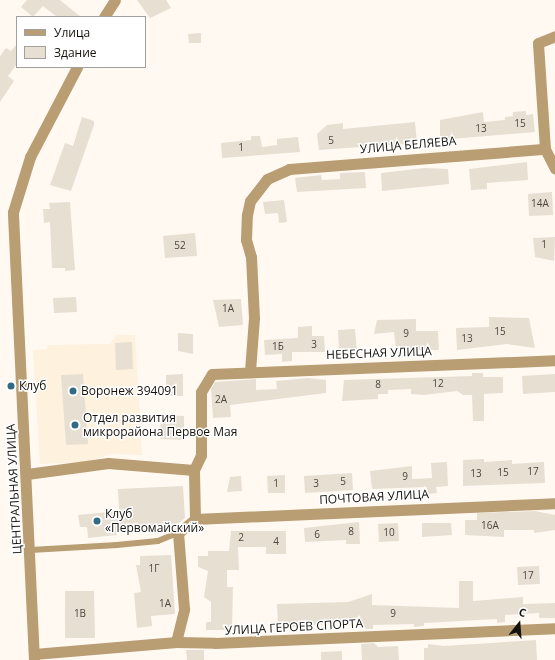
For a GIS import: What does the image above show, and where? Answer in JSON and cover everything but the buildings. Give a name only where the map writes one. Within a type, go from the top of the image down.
[{"type":"street","points":[[105,16],[115,0]]},
{"type":"street","points":[[555,36],[538,43],[545,149],[555,169]]},
{"type":"street","name":"ЦЕНТРАЛЬНАЯ УЛИЦА","points":[[34,657],[31,550],[13,212],[30,157],[76,68]]},
{"type":"street","name":"УЛИЦА БЕЛЯЕВА","points":[[250,371],[254,318],[251,257],[246,240],[248,208],[257,190],[268,179],[289,169],[545,149]]},
{"type":"street","name":"НЕБЕСНАЯ УЛИЦА","points":[[194,470],[201,456],[201,392],[206,378],[220,371],[555,360]]},
{"type":"street","points":[[26,474],[108,463],[194,470],[195,519],[178,533],[184,610],[176,642]]},
{"type":"street","name":"ПОЧТОВАЯ УЛИЦА","points":[[195,519],[555,503]]},
{"type":"street","name":"УЛИЦА ГЕРОЕВ СПОРТА","points":[[34,657],[176,642],[215,643],[555,628]]},
{"type":"lane","points":[[31,550],[117,545],[158,540],[178,533]]},
{"type":"shaded area","points":[[116,335],[135,335],[142,455],[111,454],[87,462],[40,464],[33,350],[47,349],[47,345],[110,344]]},
{"type":"place","name":"Клуб","points":[[11,386]]},
{"type":"place","name":"Воронеж 394091","points":[[73,391]]},
{"type":"place","name":"Отдел развития микрорайона Первое Мая","points":[[75,425]]},
{"type":"place","name":"Клуб «Первомайский»","points":[[97,521]]}]
